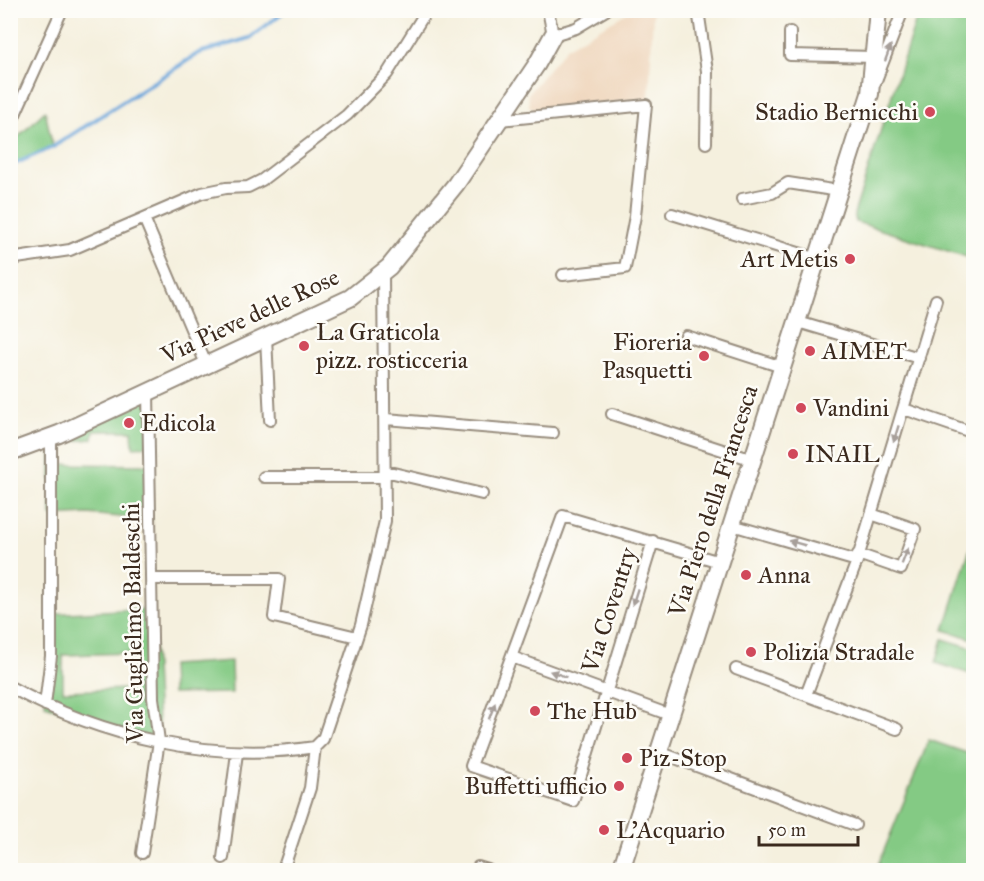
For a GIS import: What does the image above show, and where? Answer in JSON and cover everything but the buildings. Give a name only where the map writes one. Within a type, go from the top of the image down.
[{"type":"main road","name":"Via Piero della Francesca","points":[[626,869],[670,716],[870,94],[878,10]]},
{"type":"main road","name":"Via Pieve delle Rose","points":[[10,452],[51,437],[350,298],[383,272],[456,184],[500,120],[553,35]]},
{"type":"street","points":[[11,123],[62,10]]},
{"type":"street","points":[[10,259],[70,250],[202,193],[226,188],[248,187],[262,180],[347,115],[379,82],[427,10]]},
{"type":"street","points":[[548,10],[553,35],[576,28],[606,10]]},
{"type":"street","points":[[698,10],[707,71],[706,143]]},
{"type":"street","points":[[870,94],[885,62],[903,10]]},
{"type":"street","points":[[790,32],[790,55],[875,57]]},
{"type":"street","points":[[500,120],[646,105],[635,216],[625,268],[563,274]]},
{"type":"street","points":[[742,199],[772,193],[788,183],[839,191]]},
{"type":"street","points":[[672,214],[818,259]]},
{"type":"street","points":[[144,218],[206,364]]},
{"type":"street","points":[[283,870],[310,788],[315,747],[323,739],[357,637],[385,521],[386,419],[383,272]]},
{"type":"street","points":[[806,695],[857,557],[936,300]]},
{"type":"street","points":[[798,322],[919,358]]},
{"type":"street","points":[[686,336],[782,367]]},
{"type":"street","points":[[266,337],[270,420]]},
{"type":"street","name":"Via Guglielmo Baldeschi","points":[[142,853],[159,741],[153,698],[148,391]]},
{"type":"street","points":[[904,408],[974,433]]},
{"type":"street","points":[[612,414],[753,460]]},
{"type":"street","points":[[386,419],[553,433]]},
{"type":"street","points":[[45,705],[51,656],[51,437]]},
{"type":"street","points":[[264,477],[385,474],[482,494]]},
{"type":"street","points":[[732,525],[901,569],[915,529],[871,513]]},
{"type":"street","name":"Via Coventry","points":[[653,541],[604,692],[573,801],[471,766],[563,516],[653,541],[720,562]]},
{"type":"street","points":[[152,579],[279,579],[274,617],[357,637]]},
{"type":"street","name":"Via Coventry","points":[[512,657],[670,716]]},
{"type":"street","points":[[736,669],[897,729]]},
{"type":"street","points":[[10,687],[45,705],[129,734],[195,749],[237,753],[315,747]]},
{"type":"street","points":[[659,752],[855,825]]},
{"type":"street","points":[[223,858],[237,753]]},
{"type":"street","points":[[477,870],[478,867],[488,870]]},
{"type":"shaded area","points":[[630,11],[653,11],[649,99],[535,110],[529,106],[528,94],[567,47]]},
{"type":"green space","name":"Stadio Bernicchi","points":[[919,10],[973,11],[973,259],[856,222],[854,214]]},
{"type":"green space","points":[[45,111],[53,147],[11,166],[11,136],[17,138]]},
{"type":"green space","points":[[148,391],[149,446],[133,447],[132,431],[94,431],[93,439],[62,442],[63,464],[150,465],[151,520],[88,514],[51,516],[51,437]]},
{"type":"green space","points":[[973,539],[974,639],[944,630]]},
{"type":"green space","points":[[137,609],[152,611],[159,741],[45,705],[51,614]],"holes":[[[132,653],[133,689],[63,691],[63,655]]]},
{"type":"green space","points":[[943,639],[973,648],[973,675],[936,663]]},
{"type":"green space","points":[[231,661],[232,693],[172,694],[171,665]]},
{"type":"green space","points":[[929,740],[973,755],[973,870],[876,870]]},
{"type":"waterway","points":[[10,166],[53,147],[199,53],[250,38],[286,10]]},
{"type":"place","name":"Stadio Bernicchi","points":[[930,112]]},
{"type":"place","name":"Art Metis","points":[[850,259]]},
{"type":"place","name":"La Graticola pizz. rosticceria","points":[[304,346]]},
{"type":"place","name":"AIMET","points":[[810,351]]},
{"type":"place","name":"Fioreria Pasquetti","points":[[704,356]]},
{"type":"place","name":"Vandini","points":[[801,408]]},
{"type":"place","name":"Edicola","points":[[129,423]]},
{"type":"place","name":"INAIL","points":[[793,454]]},
{"type":"place","name":"Anna","points":[[746,575]]},
{"type":"place","name":"Polizia Stradale","points":[[751,652]]},
{"type":"place","name":"The Hub","points":[[535,711]]},
{"type":"place","name":"Piz-Stop","points":[[627,758]]},
{"type":"place","name":"Buffetti ufficio","points":[[619,786]]},
{"type":"place","name":"L'Acquario","points":[[604,830]]}]
